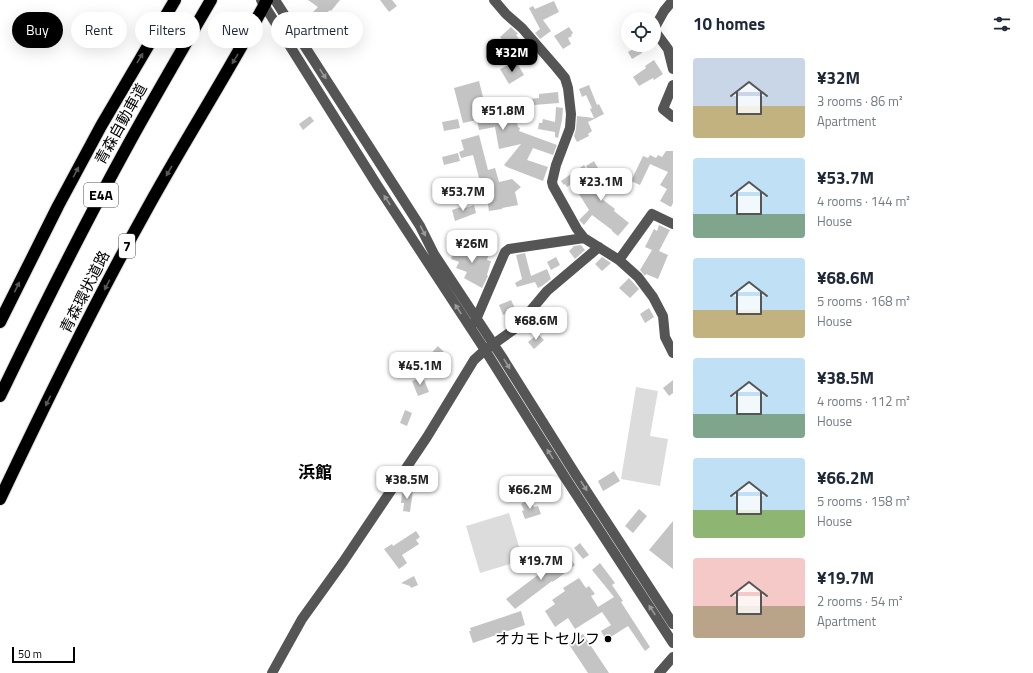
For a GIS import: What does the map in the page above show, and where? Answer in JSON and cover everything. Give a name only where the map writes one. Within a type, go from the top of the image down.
[{"type":"highway","points":[[0,322],[58,206],[101,126],[175,0]]},
{"type":"highway","name":"青森自動車道","points":[[0,396],[67,259],[96,204],[160,88],[211,0]]},
{"type":"highway","name":"青森環状道路","points":[[0,499],[63,370],[142,218],[242,47],[267,1]]},
{"type":"street","points":[[494,0],[506,14],[522,28],[565,78],[571,101],[570,128],[556,165],[552,182],[553,186],[577,229],[584,238],[619,260],[638,277],[653,297],[663,316],[665,337],[673,353]]},
{"type":"street","points":[[661,16],[673,0]]},
{"type":"street","points":[[267,1],[420,226],[434,254],[477,319],[489,347],[566,479],[673,643]]},
{"type":"street","points":[[267,1],[377,185],[471,329],[489,347],[673,624]]},
{"type":"street","points":[[661,39],[668,49],[673,69]]},
{"type":"street","points":[[673,85],[663,109],[673,117]]},
{"type":"street","points":[[619,260],[652,214],[673,222]]},
{"type":"street","points":[[471,329],[477,319],[505,252],[509,249],[584,238]]},
{"type":"street","points":[[272,673],[302,619],[343,562],[427,438],[474,360],[489,347],[516,328],[547,291],[599,247]]},
{"type":"street","points":[[659,673],[673,657]]},
{"type":"shaded area","points":[[636,387],[658,391],[650,436],[668,439],[660,486],[621,479]]},
{"type":"shaded area","points":[[509,513],[523,560],[480,573],[466,526]]},
{"type":"building","points":[[308,0],[340,0],[331,11],[313,12],[318,7]]},
{"type":"building","points":[[380,0],[392,0],[397,6],[389,12]]},
{"type":"building","points":[[554,1],[559,12],[543,20],[551,31],[540,39],[535,33],[540,29],[529,8],[533,6],[535,9]]},
{"type":"building","points":[[511,27],[518,34],[516,35],[520,40],[514,46],[508,39],[504,42],[500,37]]},
{"type":"building","points":[[569,27],[573,33],[571,35],[572,36],[568,38],[571,44],[563,49],[554,36]]},
{"type":"building","points":[[628,52],[641,52],[642,53],[632,59]]},
{"type":"building","points":[[654,60],[663,74],[654,80],[653,78],[639,86],[633,77]]},
{"type":"building","points":[[517,63],[524,75],[509,84],[500,69],[510,64],[512,66]]},
{"type":"building","points":[[479,81],[488,117],[515,111],[518,127],[520,128],[519,131],[557,145],[553,155],[533,148],[527,160],[548,167],[543,181],[504,165],[521,144],[499,149],[495,127],[479,130],[477,120],[463,123],[454,88]]},
{"type":"building","points":[[589,85],[597,105],[599,104],[604,114],[588,122],[592,131],[588,134],[589,136],[577,142],[574,136],[577,116],[594,118],[590,109],[592,108],[586,95],[582,97],[579,89]]},
{"type":"building","points":[[558,92],[559,103],[521,106],[520,100],[539,98],[539,94]]},
{"type":"building","points":[[556,107],[563,108],[558,138],[555,137],[555,132],[538,129],[539,123],[542,123],[543,119],[555,122]]},
{"type":"building","points":[[310,116],[314,121],[303,130],[299,124]]},
{"type":"building","points":[[458,119],[460,128],[444,131],[442,122]]},
{"type":"building","points":[[479,135],[488,170],[495,168],[499,182],[512,179],[521,187],[515,192],[518,205],[489,211],[486,193],[480,195],[476,181],[478,180],[477,178],[479,178],[473,155],[461,158],[459,152],[464,150],[461,140]]},
{"type":"building","points":[[666,151],[673,151],[673,203],[671,207],[660,201],[667,189],[660,185],[668,172],[650,164],[640,185],[631,181],[643,156],[648,158],[650,155],[656,158],[658,155],[662,157]]},
{"type":"building","points":[[458,153],[460,161],[444,165],[442,157]]},
{"type":"building","points":[[594,161],[602,175],[607,172],[614,182],[601,191],[602,193],[598,196],[615,209],[614,211],[629,223],[618,236],[592,215],[584,225],[579,220],[589,210],[579,194],[596,182],[586,166]]},
{"type":"building","points":[[584,165],[588,172],[578,177],[579,179],[567,187],[565,184],[564,185],[561,181]]},
{"type":"building","points":[[442,182],[452,182],[452,193],[455,201],[445,204]]},
{"type":"building","points":[[474,205],[476,213],[455,221],[452,210],[464,206],[465,208]]},
{"type":"building","points":[[659,225],[670,230],[659,251],[668,255],[658,279],[646,274],[645,276],[640,270],[652,250],[645,247],[654,229],[657,231]]},
{"type":"building","points":[[456,243],[465,246],[464,249],[478,253],[479,250],[489,253],[487,260],[491,261],[488,276],[482,288],[464,278],[467,272],[456,268],[459,262],[451,259]]},
{"type":"building","points":[[581,245],[585,250],[575,259],[569,251],[574,246]]},
{"type":"building","points":[[525,253],[531,276],[547,269],[551,279],[538,288],[535,282],[517,287],[515,283],[522,279],[516,255]]},
{"type":"building","points":[[556,257],[560,265],[551,270],[547,262]]},
{"type":"building","points":[[602,257],[611,263],[602,271],[595,264]]},
{"type":"building","points":[[629,278],[639,289],[630,298],[619,288]]},
{"type":"building","points":[[511,300],[516,310],[503,315],[499,305]]},
{"type":"building","points":[[649,308],[654,317],[645,323],[640,314]]},
{"type":"building","points":[[538,334],[544,340],[534,349],[528,342]]},
{"type":"building","points":[[438,346],[451,359],[445,365],[438,359],[429,369],[422,363]]},
{"type":"building","points":[[423,377],[429,392],[418,396],[412,381]]},
{"type":"building","points":[[673,380],[673,393],[669,396],[663,388]]},
{"type":"building","points":[[405,410],[412,413],[407,426],[400,423]]},
{"type":"building","points":[[614,471],[620,481],[603,491],[598,481]]},
{"type":"building","points":[[406,489],[413,490],[410,512],[403,511],[404,503],[401,503],[402,493],[406,494]]},
{"type":"building","points":[[529,499],[534,507],[538,506],[541,514],[525,519],[522,511],[524,510],[521,504]]},
{"type":"building","points":[[639,509],[647,516],[633,533],[625,526]]},
{"type":"building","points":[[673,521],[673,569],[649,550]]},
{"type":"building","points":[[416,531],[420,537],[416,540],[419,544],[402,555],[407,563],[399,569],[384,549],[392,544],[393,546]]},
{"type":"building","points":[[580,543],[589,555],[583,559],[574,548]]},
{"type":"building","points":[[567,553],[575,565],[515,609],[506,599]]},
{"type":"building","points":[[600,563],[615,583],[612,585],[623,601],[621,602],[650,647],[645,651],[628,626],[606,640],[601,631],[611,625],[602,612],[575,629],[568,618],[555,627],[545,611],[555,604],[552,600],[565,591],[563,588],[579,578],[586,588],[589,586],[595,594],[591,596],[598,607],[614,597],[592,570]]},
{"type":"building","points":[[414,576],[418,585],[411,588],[410,586],[401,583]]},
{"type":"building","points":[[521,611],[525,625],[473,643],[469,631],[471,631],[470,628]]},
{"type":"building","points":[[583,634],[609,673],[588,673],[568,643]]},
{"type":"place","name":"オカモトセルフ","points":[[608,639]]},
{"type":"district","name":"浜館","points":[[315,472]]}]
